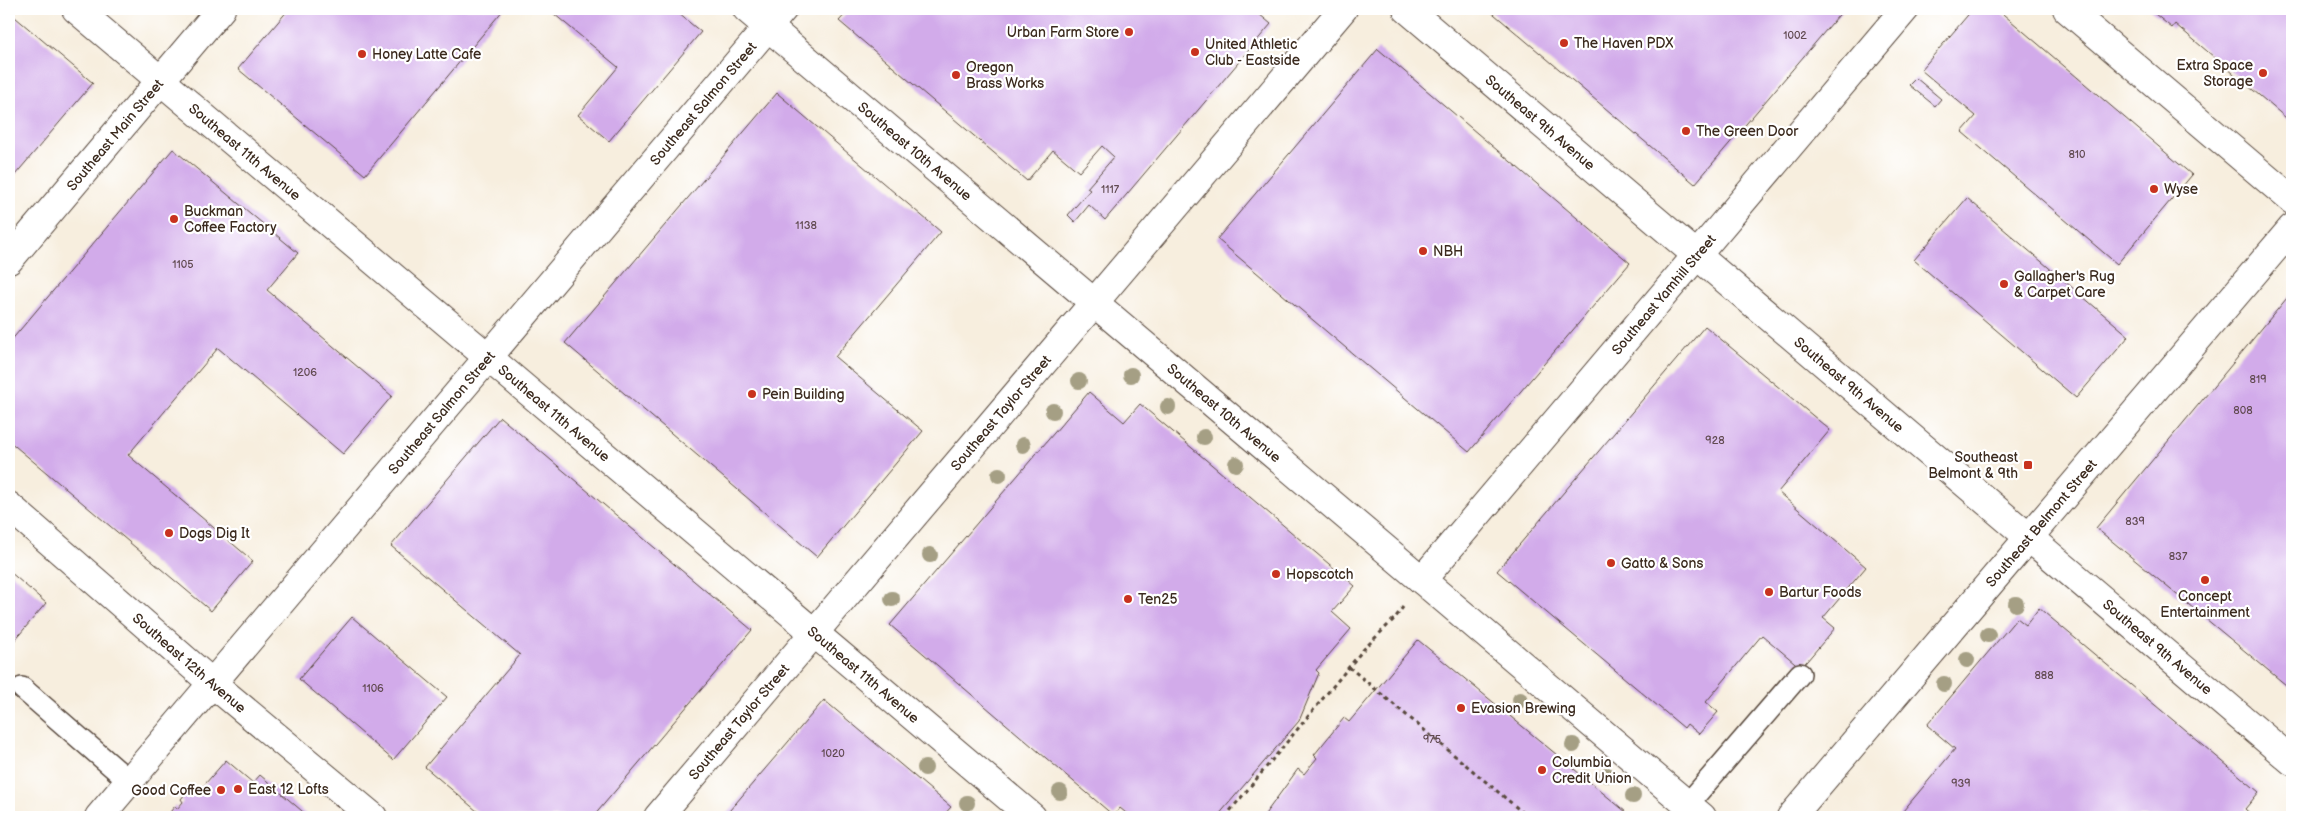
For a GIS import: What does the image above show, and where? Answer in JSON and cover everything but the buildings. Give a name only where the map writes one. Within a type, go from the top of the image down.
[{"type":"street","name":"Southeast 11th Avenue","points":[[76,9],[1032,817]]},
{"type":"street","name":"Southeast Main Street","points":[[9,260],[221,9]]},
{"type":"street","name":"Southeast 10th Avenue","points":[[747,9],[776,18],[1094,303],[1695,811]]},
{"type":"street","name":"Southeast Taylor Street","points":[[658,817],[1343,9]]},
{"type":"street","name":"Southeast 9th Avenue","points":[[1406,9],[2292,761]]},
{"type":"street","name":"Southeast Yamhill Street","points":[[1422,580],[1905,9]]},
{"type":"street","points":[[2066,9],[2292,200]]},
{"type":"street","name":"Southeast Salmon Street","points":[[99,817],[776,18]]},
{"type":"street","name":"Southeast Belmont Street","points":[[1791,817],[2292,228]]},
{"type":"street","name":"Southeast 12th Avenue","points":[[9,506],[212,683],[373,817]]},
{"type":"lane","points":[[1695,811],[1800,674]]},
{"type":"lane","points":[[22,688],[129,782]]},
{"type":"path","points":[[1225,817],[1349,667],[1395,618]]},
{"type":"path","points":[[1349,667],[1528,817]]},
{"type":"place","name":"Urban Farm Store","points":[[1129,32]]},
{"type":"place","name":"The Haven PDX","points":[[1564,43]]},
{"type":"place","name":"United Athletic Club - Eastside","points":[[1195,52]]},
{"type":"place","name":"Honey Latte Cafe","points":[[362,54]]},
{"type":"place","name":"Extra Space Storage","points":[[2263,73]]},
{"type":"place","name":"Oregon Brass Works","points":[[956,75]]},
{"type":"place","name":"The Green Door","points":[[1686,131]]},
{"type":"place","name":"Wyse","points":[[2154,189]]},
{"type":"place","name":"Buckman Coffee Factory","points":[[174,219]]},
{"type":"place","name":"NBH","points":[[1423,251]]},
{"type":"place","name":"Gallagher's Rug & Carpet Care","points":[[2004,284]]},
{"type":"place","name":"Pein Building","points":[[752,394]]},
{"type":"place","name":"Southeast Belmont & 9th","points":[[2028,465]]},
{"type":"place","name":"Dogs Dig It","points":[[169,533]]},
{"type":"place","name":"Gatto & Sons","points":[[1611,563]]},
{"type":"place","name":"Hopscotch","points":[[1276,574]]},
{"type":"place","name":"Concept Entertainment","points":[[2205,580]]},
{"type":"place","name":"Bartur Foods","points":[[1769,592]]},
{"type":"place","name":"Ten25","points":[[1128,599]]},
{"type":"place","name":"Evasion Brewing","points":[[1461,708]]},
{"type":"place","name":"Columbia Credit Union","points":[[1542,770]]},
{"type":"place","name":"East 12 Lofts","points":[[238,789]]},
{"type":"place","name":"Good Coffee","points":[[221,790]]}]
